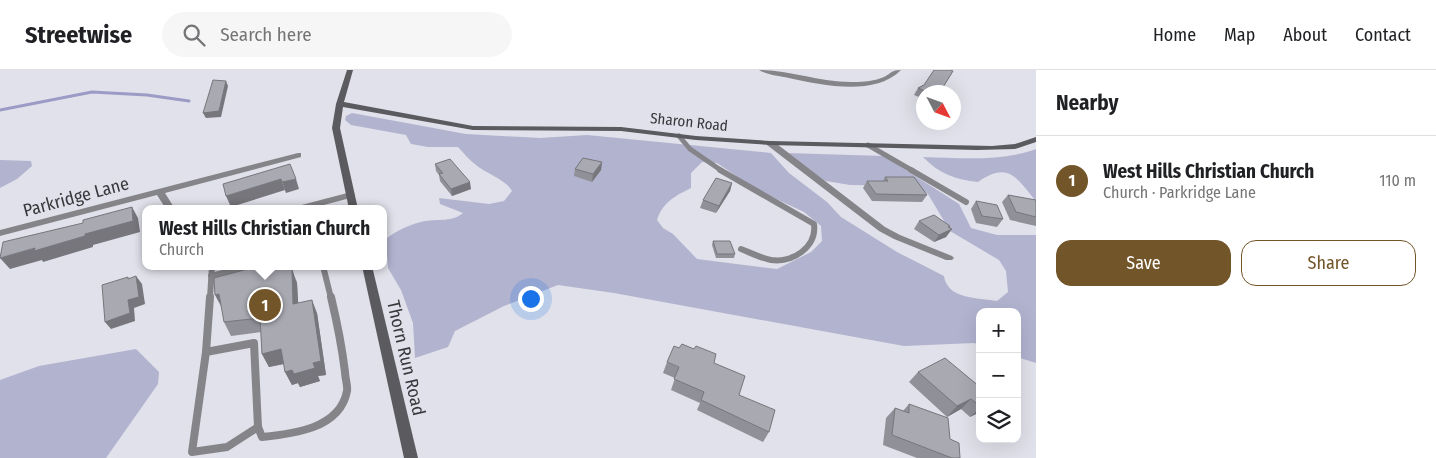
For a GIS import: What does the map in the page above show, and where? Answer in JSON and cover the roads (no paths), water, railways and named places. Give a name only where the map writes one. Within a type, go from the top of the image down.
[{"type":"street","points":[[350,70],[340,104],[336,128],[353,205]]},
{"type":"street","points":[[762,70],[803,79],[851,84],[886,79],[898,70]]},
{"type":"street","name":"Sharon Road","points":[[340,104],[473,128],[621,129],[679,136],[770,143],[1005,148],[1029,143],[1036,139]]},
{"type":"street","points":[[770,143],[882,229],[949,258]]},
{"type":"street","name":"Parkridge Lane","points":[[0,233],[298,155]]},
{"type":"street","points":[[160,192],[168,205]]},
{"type":"street","points":[[312,205],[351,195]]},
{"type":"street","name":"Thorn Run Road","points":[[368,270],[411,458]]},
{"type":"lane","points":[[679,136],[684,145],[721,172],[800,214],[814,224],[816,230],[813,240],[792,258],[782,260],[770,259],[741,249]]},
{"type":"lane","points":[[868,145],[966,202]]},
{"type":"lane","points":[[212,270],[206,352],[192,452],[227,446],[258,427]]},
{"type":"lane","points":[[211,276],[235,270]]},
{"type":"lane","points":[[206,352],[254,343],[258,427],[262,437],[294,434],[325,422],[339,408],[347,391],[340,340],[324,270]]},
{"type":"waterway","points":[[0,110],[92,92],[147,95],[189,101]]},
{"type":"place","name":"West Hills Christian Church","points":[[265,305]]}]
